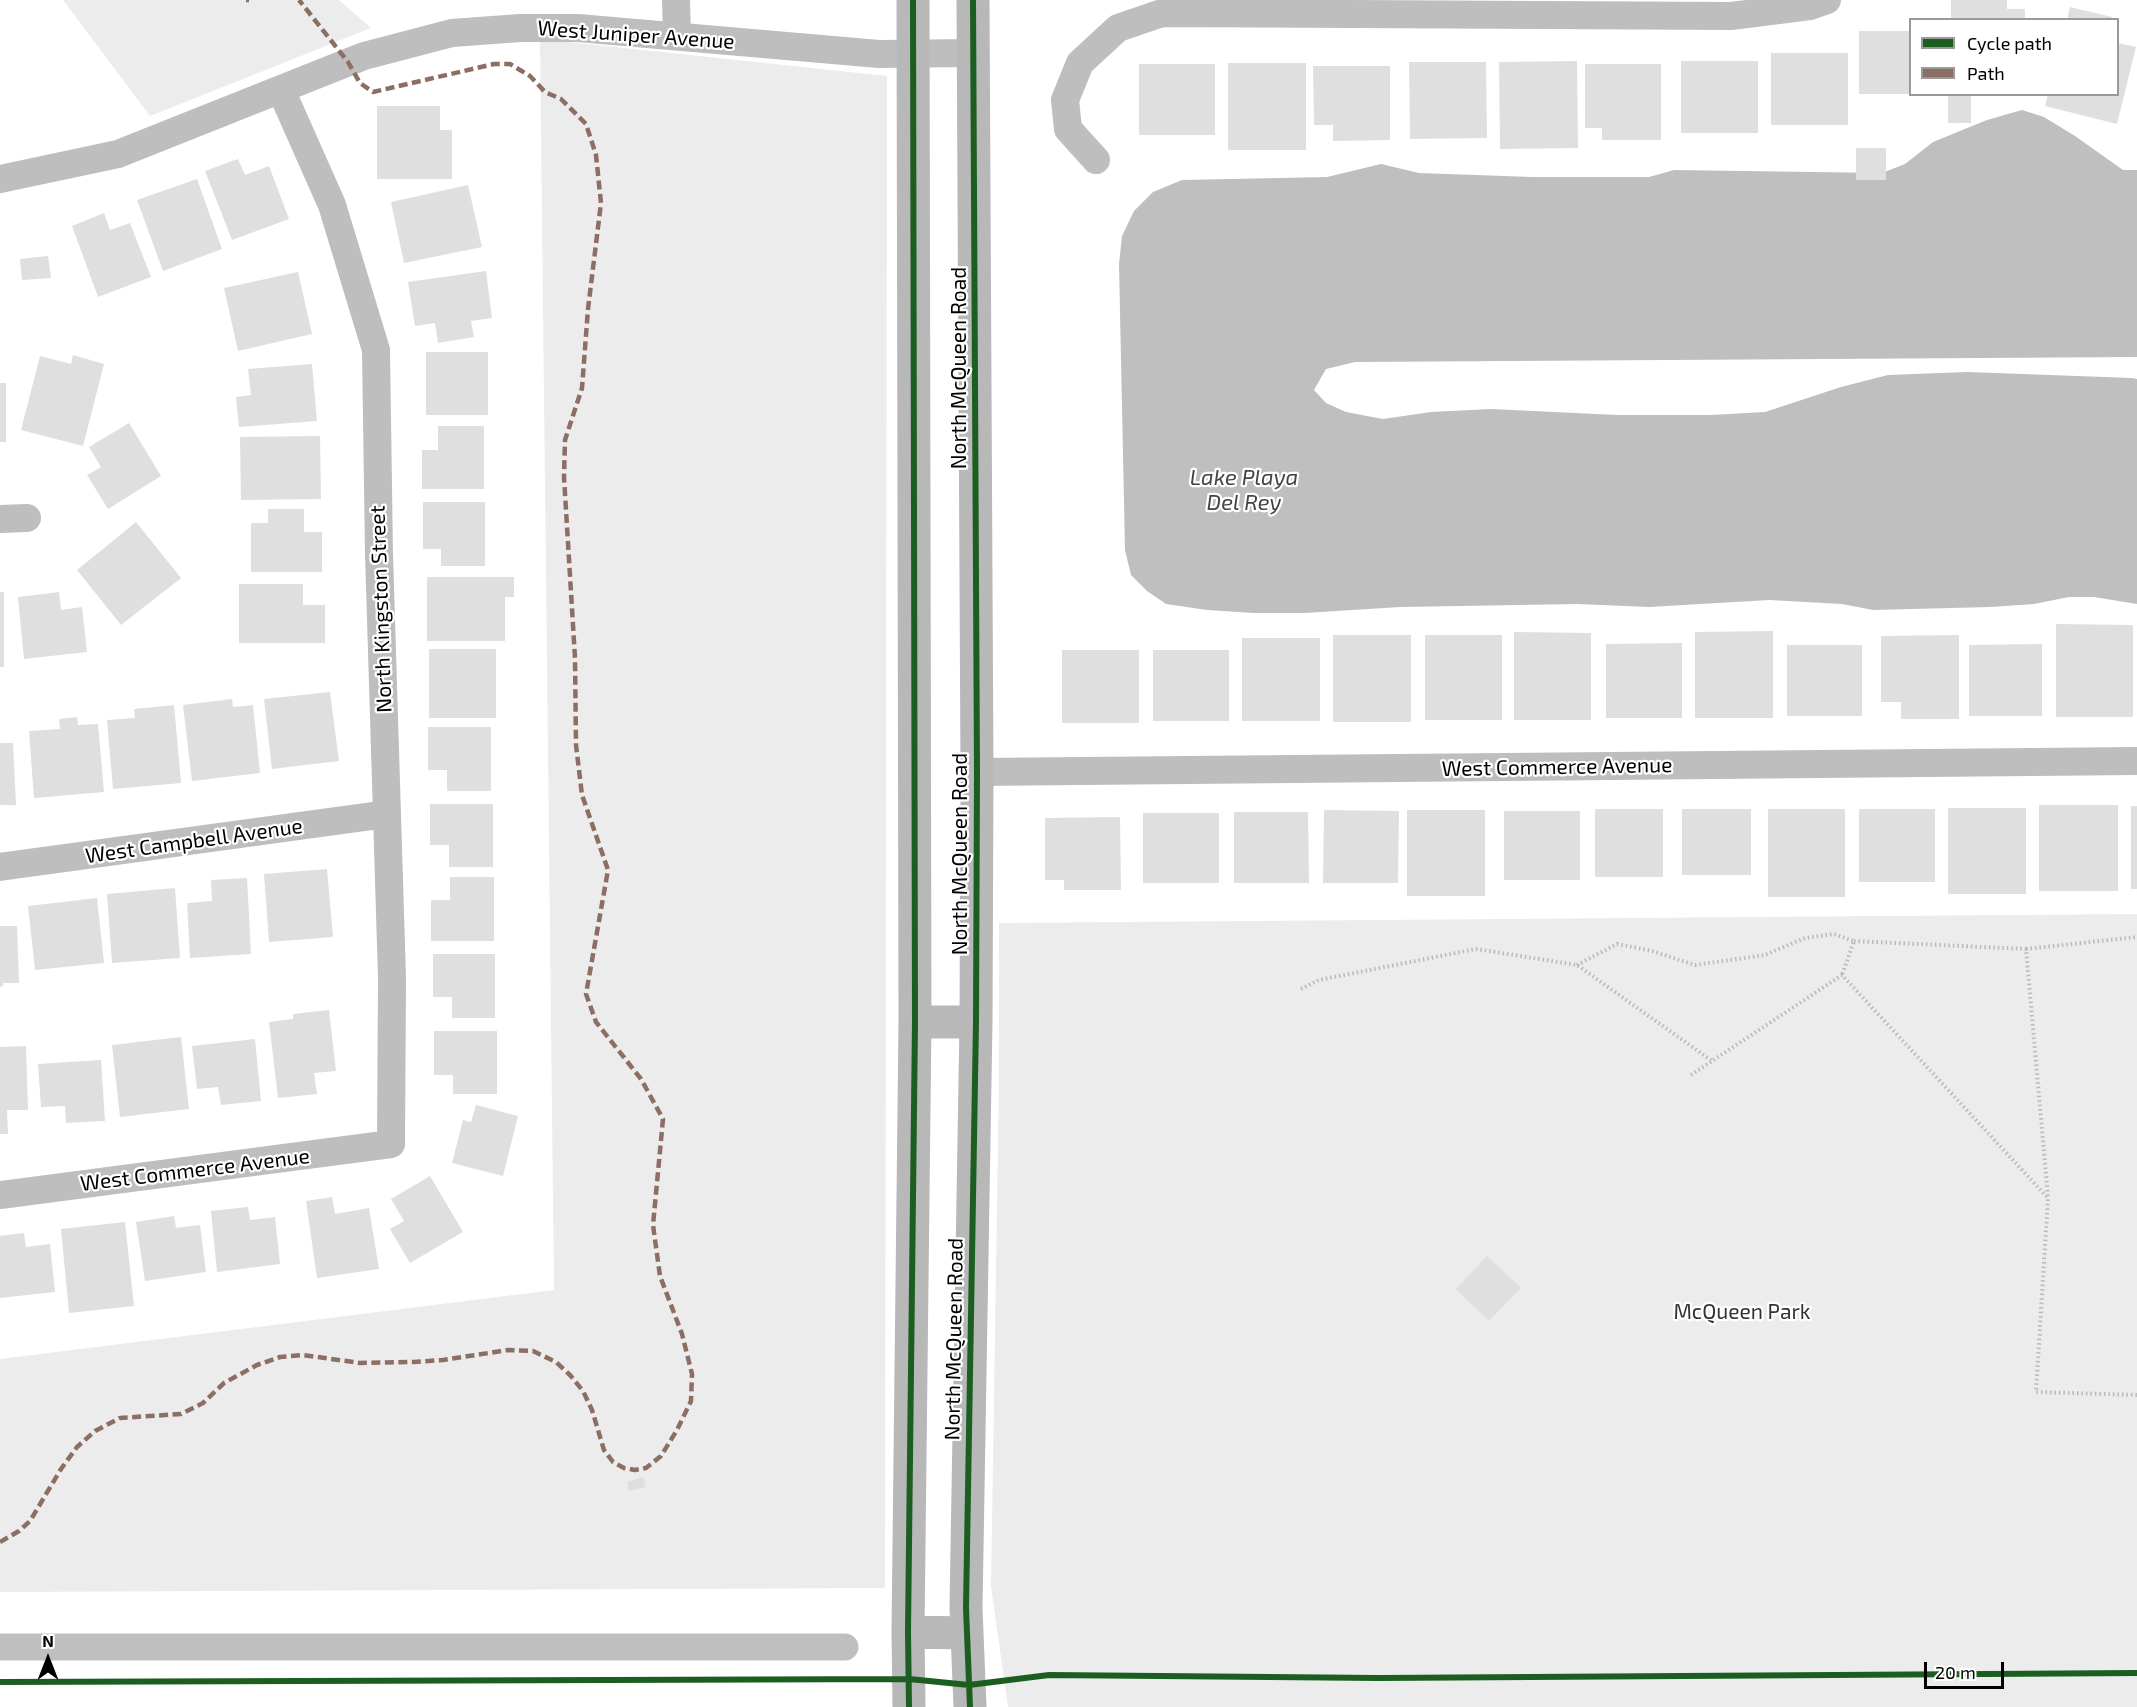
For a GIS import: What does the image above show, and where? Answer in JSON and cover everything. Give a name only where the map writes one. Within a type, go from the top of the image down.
[{"type":"main road","name":"North McQueen Road","points":[[909,1707],[915,1022],[913,0]]},
{"type":"main road","name":"North McQueen Road","points":[[969,1696],[967,1633],[976,1022],[977,772],[973,0]]},
{"type":"main road","points":[[915,1022],[976,1022]]},
{"type":"main road","points":[[908,1632],[967,1633]]},
{"type":"street","points":[[676,0],[676,35]]},
{"type":"street","points":[[1096,160],[1068,129],[1065,100],[1080,63],[1118,28],[1162,13],[1731,16],[1810,6],[1827,0]]},
{"type":"street","name":"West Juniper Avenue","points":[[0,179],[118,154],[364,56],[452,33],[520,28],[578,28],[868,53],[973,53]]},
{"type":"street","name":"North Kingston Street","points":[[281,90],[332,206],[376,350],[379,554],[392,978],[391,1144]]},
{"type":"street","name":"West Commerce Avenue","points":[[977,772],[2137,761]]},
{"type":"street","name":"West Campbell Avenue","points":[[0,867],[387,814]]},
{"type":"street","name":"West Commerce Avenue","points":[[0,1195],[391,1144]]},
{"type":"path","points":[[1577,965],[1617,944],[1652,951],[1695,965],[1765,955],[1804,938],[1834,934],[1854,941],[2026,949],[2137,937]]},
{"type":"path","points":[[1690,1076],[1842,975],[1854,941]]},
{"type":"path","points":[[1301,989],[1319,980],[1476,949],[1577,965],[1712,1061]]},
{"type":"path","points":[[2026,949],[2048,1198],[2036,1392],[2137,1395]]},
{"type":"path","points":[[1842,975],[2048,1198]]},
{"type":"path","points":[[969,1696],[1050,1675],[1391,1678],[2137,1673]]},
{"type":"green space","points":[[63,0],[339,0],[371,28],[150,116]]},
{"type":"green space","points":[[540,39],[887,76],[885,1588],[0,1592],[0,1359],[554,1290]]},
{"type":"green space","name":"McQueen Park","points":[[2137,914],[2137,1707],[1008,1707],[991,1586],[999,1081],[999,923]]},
{"type":"water","name":"Lake Playa Del Rey","points":[[2022,110],[2044,117],[2123,170],[2137,170],[2137,357],[1355,362],[1326,369],[1314,390],[1326,403],[1346,412],[1383,419],[1431,412],[1491,409],[1617,415],[1711,415],[1765,412],[1841,387],[1888,375],[1967,372],[2137,379],[2137,604],[2094,597],[2069,597],[2034,604],[1990,607],[1873,610],[1842,604],[1769,600],[1649,607],[1577,604],[1400,607],[1305,613],[1254,613],[1166,604],[1147,591],[1131,575],[1125,550],[1119,264],[1122,236],[1134,211],[1153,192],[1182,180],[1327,177],[1381,164],[1419,173],[1532,177],[1649,177],[1674,170],[1882,173],[1905,164],[1933,142],[1987,120]]},
{"type":"building","points":[[1951,0],[2007,0],[2007,9],[2025,9],[2025,18],[1951,18]]},
{"type":"building","points":[[2070,7],[2112,17],[2112,18],[2067,18]]},
{"type":"building","points":[[1859,31],[1909,31],[1909,94],[1859,94]]},
{"type":"building","points":[[2119,43],[2136,47],[2117,124],[2045,106],[2048,96],[2119,96]]},
{"type":"building","points":[[1771,53],[1848,53],[1848,125],[1771,125]]},
{"type":"building","points":[[1577,61],[1578,148],[1500,149],[1499,62]]},
{"type":"building","points":[[1681,61],[1758,61],[1758,133],[1681,133]]},
{"type":"building","points":[[1409,62],[1486,62],[1487,138],[1410,139]]},
{"type":"building","points":[[1228,63],[1306,63],[1306,150],[1228,150]]},
{"type":"building","points":[[1139,64],[1215,64],[1215,135],[1139,135]]},
{"type":"building","points":[[1585,64],[1661,64],[1661,140],[1602,140],[1602,128],[1585,128]]},
{"type":"building","points":[[1313,66],[1390,66],[1390,140],[1333,141],[1333,125],[1314,125]]},
{"type":"building","points":[[1948,96],[1971,96],[1971,123],[1948,123]]},
{"type":"building","points":[[377,106],[440,106],[440,130],[452,130],[452,179],[377,179]]},
{"type":"building","points":[[1856,148],[1886,148],[1886,180],[1856,180]]},
{"type":"building","points":[[238,159],[245,175],[269,166],[289,219],[232,240],[205,171]]},
{"type":"building","points":[[197,179],[222,249],[163,271],[137,200]]},
{"type":"building","points":[[468,185],[482,247],[404,263],[391,202]]},
{"type":"building","points":[[104,213],[110,230],[130,223],[151,277],[98,297],[72,226]]},
{"type":"building","points":[[48,256],[51,278],[22,280],[20,259]]},
{"type":"building","points":[[486,271],[492,318],[471,321],[474,337],[438,343],[435,323],[415,326],[408,282]]},
{"type":"building","points":[[298,272],[312,334],[238,351],[224,288]]},
{"type":"building","points":[[426,352],[488,352],[488,415],[426,415]]},
{"type":"building","points":[[73,355],[104,364],[83,446],[21,430],[40,356],[71,364]]},
{"type":"building","points":[[312,364],[317,421],[239,427],[236,397],[251,395],[248,369]]},
{"type":"building","points":[[0,383],[6,383],[6,442],[0,442]]},
{"type":"building","points":[[129,423],[161,476],[108,509],[87,475],[101,467],[89,447]]},
{"type":"building","points":[[438,426],[484,426],[484,489],[422,489],[422,450],[438,450]]},
{"type":"building","points":[[320,436],[321,499],[241,500],[240,437]]},
{"type":"building","points":[[423,502],[485,502],[485,566],[441,566],[441,549],[423,549]]},
{"type":"building","points":[[268,509],[304,509],[304,532],[322,532],[322,572],[251,572],[251,523],[268,523]]},
{"type":"building","points":[[136,522],[181,578],[121,625],[77,570]]},
{"type":"building","points":[[427,577],[514,577],[514,597],[505,597],[505,641],[427,641]]},
{"type":"building","points":[[239,584],[303,584],[303,605],[325,605],[325,643],[239,643]]},
{"type":"building","points":[[0,592],[4,592],[4,667],[0,667]]},
{"type":"building","points":[[59,592],[61,610],[82,607],[87,652],[24,659],[18,597]]},
{"type":"building","points":[[2056,624],[2133,625],[2133,717],[2056,717]]},
{"type":"building","points":[[1773,631],[1773,718],[1695,718],[1695,632]]},
{"type":"building","points":[[1514,632],[1591,633],[1591,720],[1514,720]]},
{"type":"building","points":[[1333,635],[1411,635],[1411,722],[1333,722]]},
{"type":"building","points":[[1425,635],[1502,635],[1502,720],[1425,720]]},
{"type":"building","points":[[1959,635],[1959,719],[1901,719],[1901,702],[1881,702],[1881,636]]},
{"type":"building","points":[[1242,638],[1320,638],[1320,721],[1242,721]]},
{"type":"building","points":[[1682,643],[1682,718],[1606,718],[1606,644]]},
{"type":"building","points":[[2042,644],[2042,716],[1969,716],[1969,645]]},
{"type":"building","points":[[1787,645],[1862,645],[1862,716],[1787,716]]},
{"type":"building","points":[[429,649],[496,649],[496,718],[429,718]]},
{"type":"building","points":[[1062,650],[1139,650],[1139,723],[1062,723]]},
{"type":"building","points":[[1153,650],[1229,650],[1229,721],[1153,721]]},
{"type":"building","points":[[330,692],[339,761],[272,769],[264,699]]},
{"type":"building","points":[[232,699],[233,707],[253,705],[260,773],[192,781],[183,705]]},
{"type":"building","points":[[174,705],[181,783],[113,789],[107,720],[135,718],[134,709]]},
{"type":"building","points":[[77,717],[78,725],[98,724],[104,792],[34,798],[29,731],[60,729],[59,719]]},
{"type":"building","points":[[428,727],[491,727],[491,791],[447,791],[447,770],[428,770]]},
{"type":"building","points":[[0,743],[13,743],[16,805],[0,805]]},
{"type":"building","points":[[430,804],[493,804],[493,867],[449,867],[449,845],[430,845]]},
{"type":"building","points":[[2039,805],[2118,805],[2118,891],[2039,891]]},
{"type":"building","points":[[2131,806],[2137,806],[2137,889],[2131,889]]},
{"type":"building","points":[[1948,808],[2026,808],[2026,894],[1948,894]]},
{"type":"building","points":[[1595,809],[1663,809],[1663,877],[1595,877]]},
{"type":"building","points":[[1682,809],[1751,809],[1751,875],[1682,875]]},
{"type":"building","points":[[1768,809],[1845,809],[1845,897],[1768,897]]},
{"type":"building","points":[[1859,809],[1935,809],[1935,882],[1859,882]]},
{"type":"building","points":[[1324,810],[1399,811],[1398,883],[1323,883]]},
{"type":"building","points":[[1407,810],[1485,810],[1485,896],[1407,896]]},
{"type":"building","points":[[1504,811],[1580,811],[1580,880],[1504,880]]},
{"type":"building","points":[[1234,812],[1308,812],[1309,883],[1234,883]]},
{"type":"building","points":[[1143,813],[1219,813],[1219,883],[1143,883]]},
{"type":"building","points":[[1120,817],[1121,890],[1064,890],[1064,880],[1045,880],[1045,818]]},
{"type":"building","points":[[327,869],[333,937],[269,942],[264,874]]},
{"type":"building","points":[[450,877],[494,877],[494,941],[431,941],[431,900],[450,900]]},
{"type":"building","points":[[247,878],[251,954],[190,958],[187,903],[212,901],[211,880]]},
{"type":"building","points":[[175,888],[180,958],[112,963],[107,894]]},
{"type":"building","points":[[97,898],[104,963],[35,970],[28,906]]},
{"type":"building","points":[[0,926],[17,926],[19,983],[3,983],[0,987]]},
{"type":"building","points":[[433,954],[495,954],[495,1018],[452,1018],[452,997],[433,997]]},
{"type":"building","points":[[329,1010],[336,1071],[314,1073],[317,1094],[278,1098],[269,1022],[293,1019],[293,1014]]},
{"type":"building","points":[[434,1031],[497,1031],[497,1094],[453,1094],[453,1075],[434,1075]]},
{"type":"building","points":[[181,1037],[189,1109],[120,1117],[112,1045]]},
{"type":"building","points":[[255,1039],[261,1101],[221,1105],[218,1087],[197,1089],[192,1046]]},
{"type":"building","points":[[26,1046],[28,1110],[7,1110],[8,1134],[0,1134],[0,1047]]},
{"type":"building","points":[[101,1060],[105,1121],[66,1123],[65,1106],[41,1107],[38,1064]]},
{"type":"building","points":[[476,1105],[518,1116],[503,1176],[452,1163],[463,1120],[471,1122]]},
{"type":"building","points":[[430,1176],[463,1232],[410,1263],[390,1229],[404,1221],[391,1199]]},
{"type":"building","points":[[332,1197],[335,1214],[369,1208],[379,1269],[317,1278],[306,1201]]},
{"type":"building","points":[[248,1207],[250,1220],[275,1217],[280,1264],[217,1272],[211,1211]]},
{"type":"building","points":[[174,1216],[176,1228],[200,1225],[206,1272],[145,1281],[136,1222]]},
{"type":"building","points":[[125,1222],[134,1306],[69,1313],[61,1229]]},
{"type":"building","points":[[24,1233],[26,1247],[50,1244],[55,1292],[0,1298],[0,1236]]},
{"type":"building","points":[[1487,1256],[1521,1288],[1489,1321],[1456,1289]]},
{"type":"building","points":[[643,1477],[646,1487],[629,1491],[627,1482]]},
{"type":"waterway","points":[[0,1647],[845,1647]]},
{"type":"marked path","points":[[0,1542],[19,1531],[30,1521],[61,1469],[77,1447],[95,1431],[120,1418],[181,1414],[203,1403],[224,1383],[257,1365],[280,1357],[303,1355],[360,1363],[414,1362],[508,1350],[533,1351],[556,1362],[570,1375],[583,1391],[592,1410],[604,1450],[613,1462],[624,1468],[635,1470],[646,1468],[661,1456],[691,1401],[692,1374],[682,1334],[660,1276],[653,1225],[663,1119],[641,1079],[596,1022],[586,994],[608,870],[582,795],[576,745],[575,658],[564,477],[565,440],[582,388],[588,309],[601,203],[596,155],[586,124],[561,99],[545,92],[530,76],[510,64],[494,64],[373,92],[360,83],[348,62],[299,0]]},
{"type":"cycle path","points":[[909,1707],[915,1022],[913,0]]},
{"type":"cycle path","points":[[970,1707],[966,1608],[976,1022],[977,772],[973,0]]},
{"type":"cycle path","points":[[0,1682],[909,1679],[969,1685],[1049,1675],[1379,1678],[2137,1673]]}]
